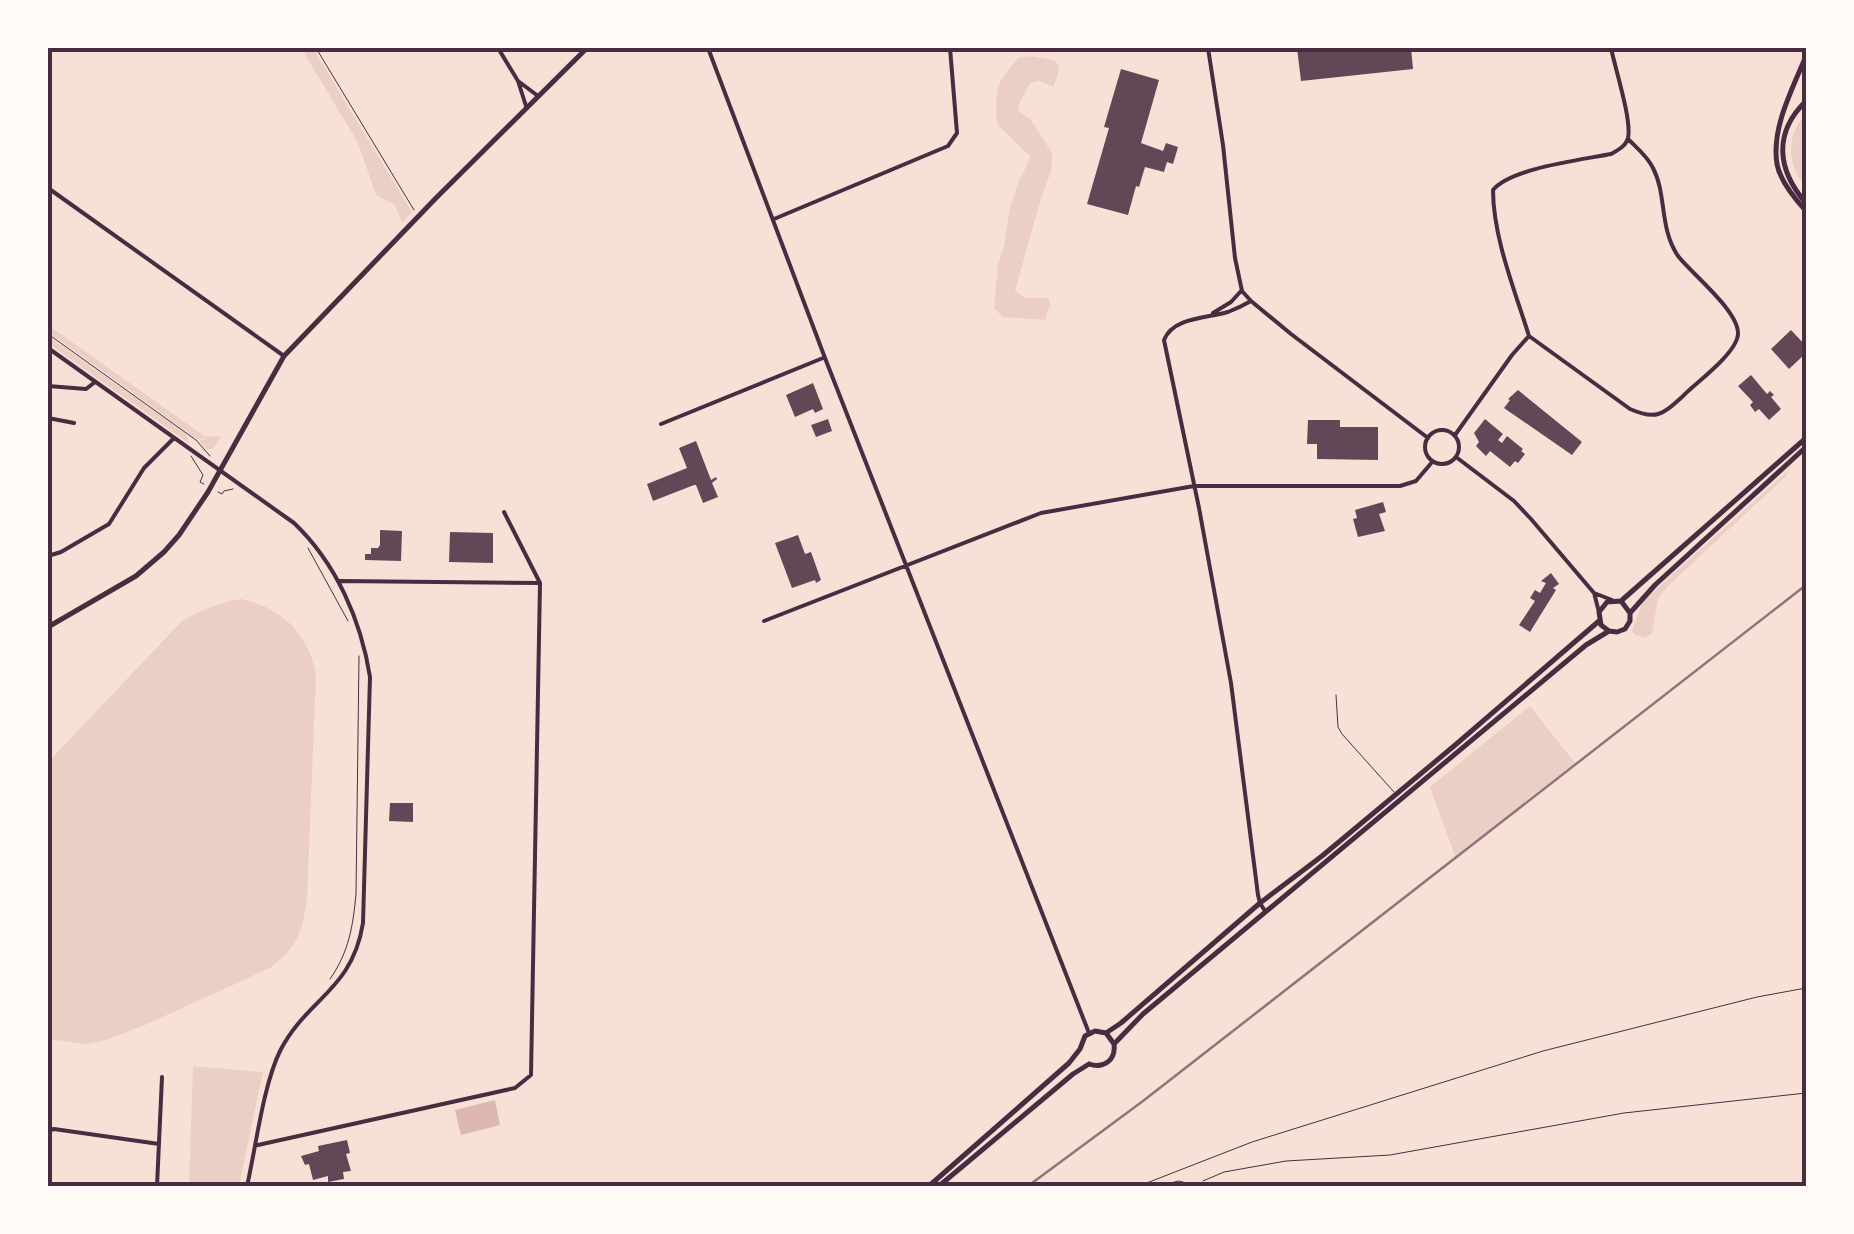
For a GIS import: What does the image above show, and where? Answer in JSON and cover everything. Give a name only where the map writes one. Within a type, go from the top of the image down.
[{"type":"main road","points":[[48,627],[136,576],[156,560],[179,535],[221,470],[284,356],[587,48]]},
{"type":"main road","points":[[1806,56],[1784,110],[1776,144],[1777,167],[1806,212]]},
{"type":"main road","points":[[1806,101],[1792,115],[1782,154],[1783,166],[1806,203]]},
{"type":"main road","points":[[1621,602],[1806,438]]},
{"type":"main road","points":[[1630,612],[1806,447]]},
{"type":"main road","points":[[1106,1034],[1260,903],[1323,859],[1586,644],[1609,631],[1625,629],[1630,612],[1621,602],[1612,600],[1599,612],[1599,621],[1609,631]]},
{"type":"main road","points":[[1114,1044],[1142,1014],[1599,621]]},
{"type":"main road","points":[[929,1186],[1066,1066],[1089,1033],[1106,1034],[1114,1044],[1114,1055],[1100,1066],[1089,1064],[1082,1058],[1080,1048]]},
{"type":"main road","points":[[939,1186],[1089,1064]]},
{"type":"street","points":[[498,48],[518,81],[528,108]]},
{"type":"street","points":[[708,48],[1089,1033]]},
{"type":"street","points":[[773,219],[948,146],[958,133],[950,48]]},
{"type":"street","points":[[1208,48],[1242,291],[1291,334],[1428,438]]},
{"type":"street","points":[[1611,48],[1628,139],[1654,170],[1668,237],[1678,255],[1734,318],[1738,333],[1733,349],[1656,417],[1630,410],[1529,336],[1493,204],[1493,190],[1501,180],[1610,154],[1628,139]]},
{"type":"street","points":[[518,81],[538,97]]},
{"type":"street","points":[[48,188],[284,356]]},
{"type":"street","points":[[1210,315],[1242,291]]},
{"type":"street","points":[[1251,301],[1229,312],[1174,327],[1164,340],[1236,713],[1260,903],[1265,911]]},
{"type":"street","points":[[1454,434],[1529,336]]},
{"type":"street","points":[[48,348],[294,523],[338,581],[365,644],[370,677],[360,940],[351,964],[334,988],[278,1054],[247,1186]]},
{"type":"street","points":[[661,424],[825,358]]},
{"type":"street","points":[[48,386],[86,389],[95,382]]},
{"type":"street","points":[[48,418],[74,422]]},
{"type":"street","points":[[1435,431],[1454,434],[1460,446],[1456,457],[1444,464],[1432,461],[1425,448],[1428,438],[1435,431]]},
{"type":"street","points":[[48,556],[109,524],[144,468],[174,438]]},
{"type":"street","points":[[1456,457],[1514,501],[1594,593],[1599,612]]},
{"type":"street","points":[[764,622],[1042,513],[1194,486],[1400,486],[1416,481],[1432,461]]},
{"type":"street","points":[[256,1145],[515,1088],[530,1075],[540,583],[504,512]]},
{"type":"street","points":[[338,581],[540,583]]},
{"type":"street","points":[[1594,593],[1612,600]]},
{"type":"street","points":[[157,1186],[162,1077]]},
{"type":"street","points":[[48,1132],[54,1129],[159,1144]]},
{"type":"lane","points":[[1336,695],[1342,734],[1396,794]]},
{"type":"path","points":[[316,48],[418,217]]},
{"type":"path","points":[[48,334],[196,440],[221,470]]},
{"type":"path","points":[[305,545],[353,633]]},
{"type":"path","points":[[325,986],[345,955],[353,927],[358,646]]},
{"type":"path","points":[[1139,1186],[1252,1142],[1543,1050],[1806,988]]},
{"type":"path","points":[[1162,1186],[1178,1181],[1196,1186],[1224,1172],[1286,1160],[1390,1155],[1624,1113],[1806,1092]]},
{"type":"shaded area","points":[[301,48],[313,48],[412,212],[402,223],[395,205],[376,195],[358,143]]},
{"type":"shaded area","points":[[1018,58],[1054,60],[1060,66],[1054,87],[1039,81],[1030,83],[1018,107],[1052,153],[1051,171],[1015,291],[1026,298],[1048,298],[1051,305],[1045,320],[1003,317],[994,308],[1010,208],[1031,157],[998,125],[997,96],[1001,80]]},
{"type":"shaded area","points":[[1806,113],[1806,187],[1795,169],[1791,150],[1795,131]]},
{"type":"shaded area","points":[[48,325],[204,436],[221,437],[208,450],[199,441],[208,438],[197,439],[48,332]]},
{"type":"shaded area","points":[[48,336],[186,434],[190,444],[48,343]]},
{"type":"shaded area","points":[[1790,469],[1668,586],[1658,598],[1652,633],[1645,638],[1635,635],[1632,631],[1643,601]]},
{"type":"shaded area","points":[[241,599],[269,609],[292,625],[308,648],[316,677],[307,899],[297,938],[270,968],[145,1025],[86,1044],[48,1039],[48,762],[182,621]]},
{"type":"shaded area","points":[[1530,706],[1575,763],[1455,856],[1430,787]]},
{"type":"shaded area","points":[[193,1066],[263,1072],[239,1186],[189,1186]]},
{"type":"shaded area","points":[[495,1100],[500,1125],[461,1135],[455,1110]]},
{"type":"building","points":[[1297,48],[1411,48],[1413,69],[1301,81]]},
{"type":"building","points":[[1121,69],[1159,80],[1141,143],[1163,151],[1166,143],[1178,147],[1173,164],[1167,162],[1164,172],[1145,167],[1128,215],[1087,204]]},
{"type":"building","points":[[1791,330],[1806,346],[1806,353],[1789,369],[1771,349]]},
{"type":"building","points":[[1751,375],[1767,394],[1770,391],[1774,395],[1771,397],[1781,409],[1769,420],[1759,409],[1755,412],[1750,405],[1753,402],[1738,386]]},
{"type":"building","points":[[813,383],[823,409],[795,417],[786,395]]},
{"type":"building","points":[[1518,390],[1582,442],[1572,455],[1504,408]]},
{"type":"building","points":[[828,419],[832,431],[816,437],[811,425]]},
{"type":"building","points":[[1485,419],[1503,434],[1498,440],[1502,443],[1507,436],[1523,449],[1525,454],[1518,463],[1515,461],[1510,467],[1490,451],[1486,456],[1476,446],[1479,442],[1474,433]]},
{"type":"building","points":[[1308,420],[1340,420],[1340,427],[1378,427],[1378,460],[1317,459],[1317,444],[1307,444]]},
{"type":"building","points":[[696,441],[711,480],[717,479],[712,483],[718,497],[703,503],[694,485],[653,501],[647,484],[687,468],[679,448]]},
{"type":"building","points":[[1383,502],[1386,512],[1379,514],[1385,531],[1358,537],[1355,510]]},
{"type":"building","points":[[380,530],[402,531],[401,561],[365,560],[371,548],[380,545]]},
{"type":"building","points":[[450,532],[493,533],[493,563],[449,562]]},
{"type":"building","points":[[798,535],[805,554],[811,552],[821,580],[792,588],[775,543]]},
{"type":"building","points":[[1551,573],[1559,584],[1553,588],[1556,590],[1530,632],[1519,625],[1535,601],[1530,598],[1535,590],[1540,593],[1546,583],[1541,581]]},
{"type":"building","points":[[390,803],[413,803],[413,822],[389,821]]},
{"type":"building","points":[[347,1140],[351,1171],[343,1172],[344,1179],[328,1182],[328,1176],[313,1180],[309,1164],[305,1165],[301,1156],[319,1151],[318,1146]]},
{"type":"railway","points":[[1028,1186],[1143,1101],[1806,585]]}]
